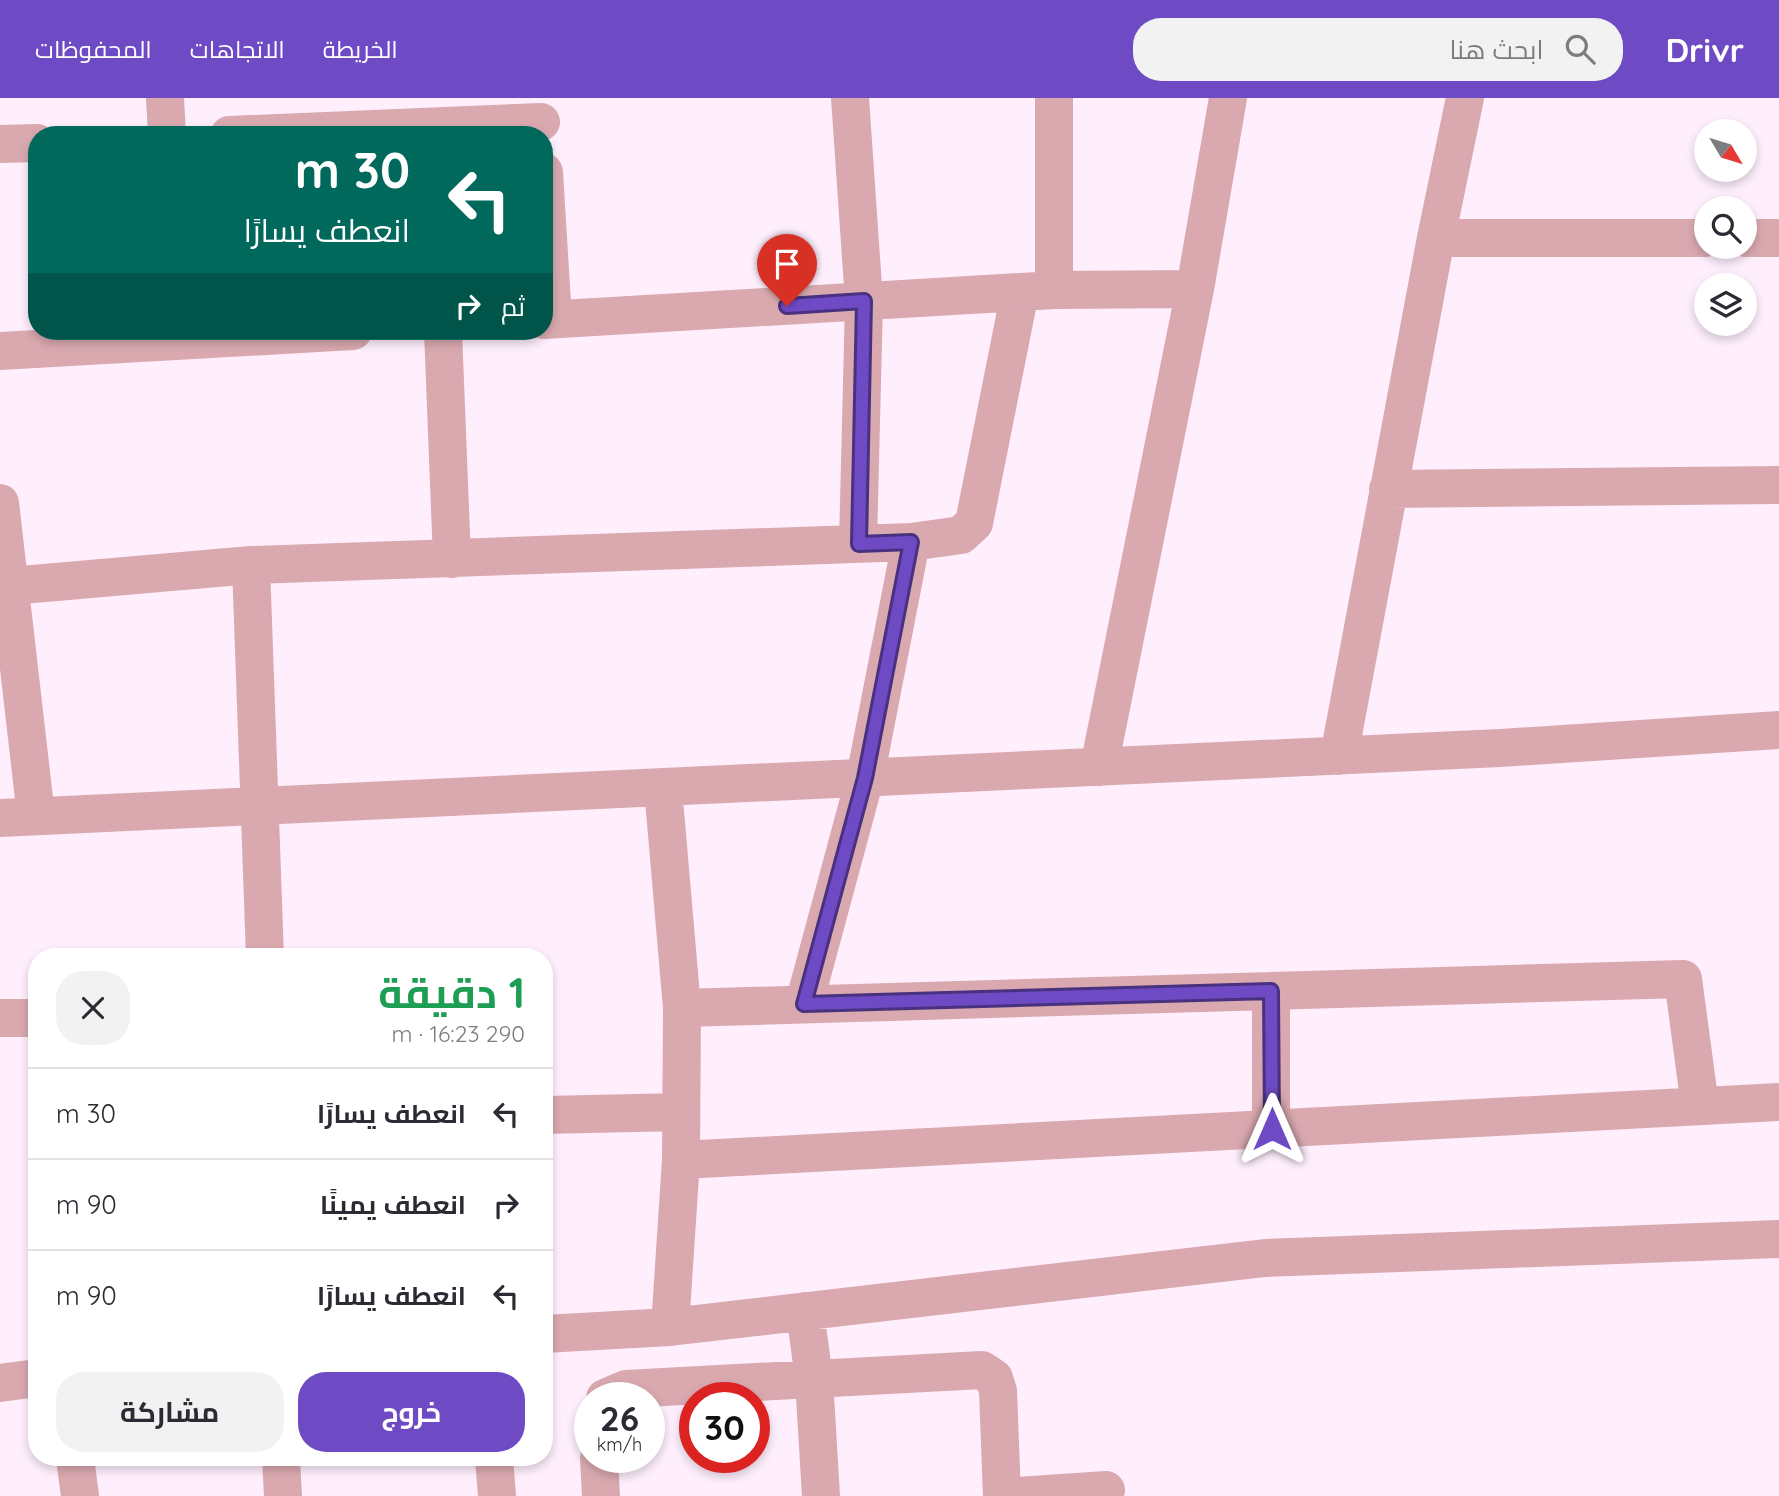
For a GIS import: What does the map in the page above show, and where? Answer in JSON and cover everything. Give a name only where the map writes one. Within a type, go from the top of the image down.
[{"type":"street","points":[[166,98],[167,126]]},
{"type":"street","points":[[850,98],[864,301],[859,544]]},
{"type":"street","points":[[10,586],[251,565],[911,542],[961,535],[974,523],[1037,291],[1054,98]]},
{"type":"street","points":[[1099,767],[1195,289],[1228,98]]},
{"type":"street","points":[[1339,755],[1436,237],[1465,98]]},
{"type":"street","points":[[394,126],[541,118]]},
{"type":"street","points":[[0,144],[28,143]]},
{"type":"street","points":[[1436,237],[1694,238]]},
{"type":"street","points":[[1757,238],[1779,238]]},
{"type":"street","points":[[553,320],[1037,291],[1195,289]]},
{"type":"street","points":[[0,351],[194,340]]},
{"type":"street","points":[[443,340],[452,559]]},
{"type":"street","points":[[1388,489],[1779,485]]},
{"type":"street","points":[[0,503],[10,586],[7,625],[18,817],[1099,767],[1779,730]]},
{"type":"street","points":[[804,1004],[865,778],[911,542]]},
{"type":"street","points":[[251,565],[265,948]]},
{"type":"street","points":[[663,788],[682,1008],[681,1160],[670,1327]]},
{"type":"street","points":[[682,1008],[1682,979],[1700,1106]]},
{"type":"street","points":[[1271,991],[1272,1129]]},
{"type":"street","points":[[0,1018],[28,1018]]},
{"type":"street","points":[[681,1160],[1779,1102]]},
{"type":"street","points":[[553,1115],[681,1112]]},
{"type":"street","points":[[553,1334],[670,1327],[1265,1258],[1779,1239]]},
{"type":"street","points":[[805,1311],[814,1379],[821,1496]]},
{"type":"street","points":[[665,1387],[982,1370],[994,1378],[998,1391],[1002,1496]]},
{"type":"street","points":[[0,1383],[28,1379]]},
{"type":"street","points":[[76,1466],[80,1496]]},
{"type":"street","points":[[281,1466],[283,1496]]},
{"type":"street","points":[[495,1466],[497,1496]]},
{"type":"street","points":[[600,1473],[601,1496]]},
{"type":"street","points":[[1016,1496],[1105,1490]]},
{"type":"route","points":[[787,306],[864,301],[859,544],[911,542],[865,778],[804,1004],[1271,991],[1272,1129]]}]
